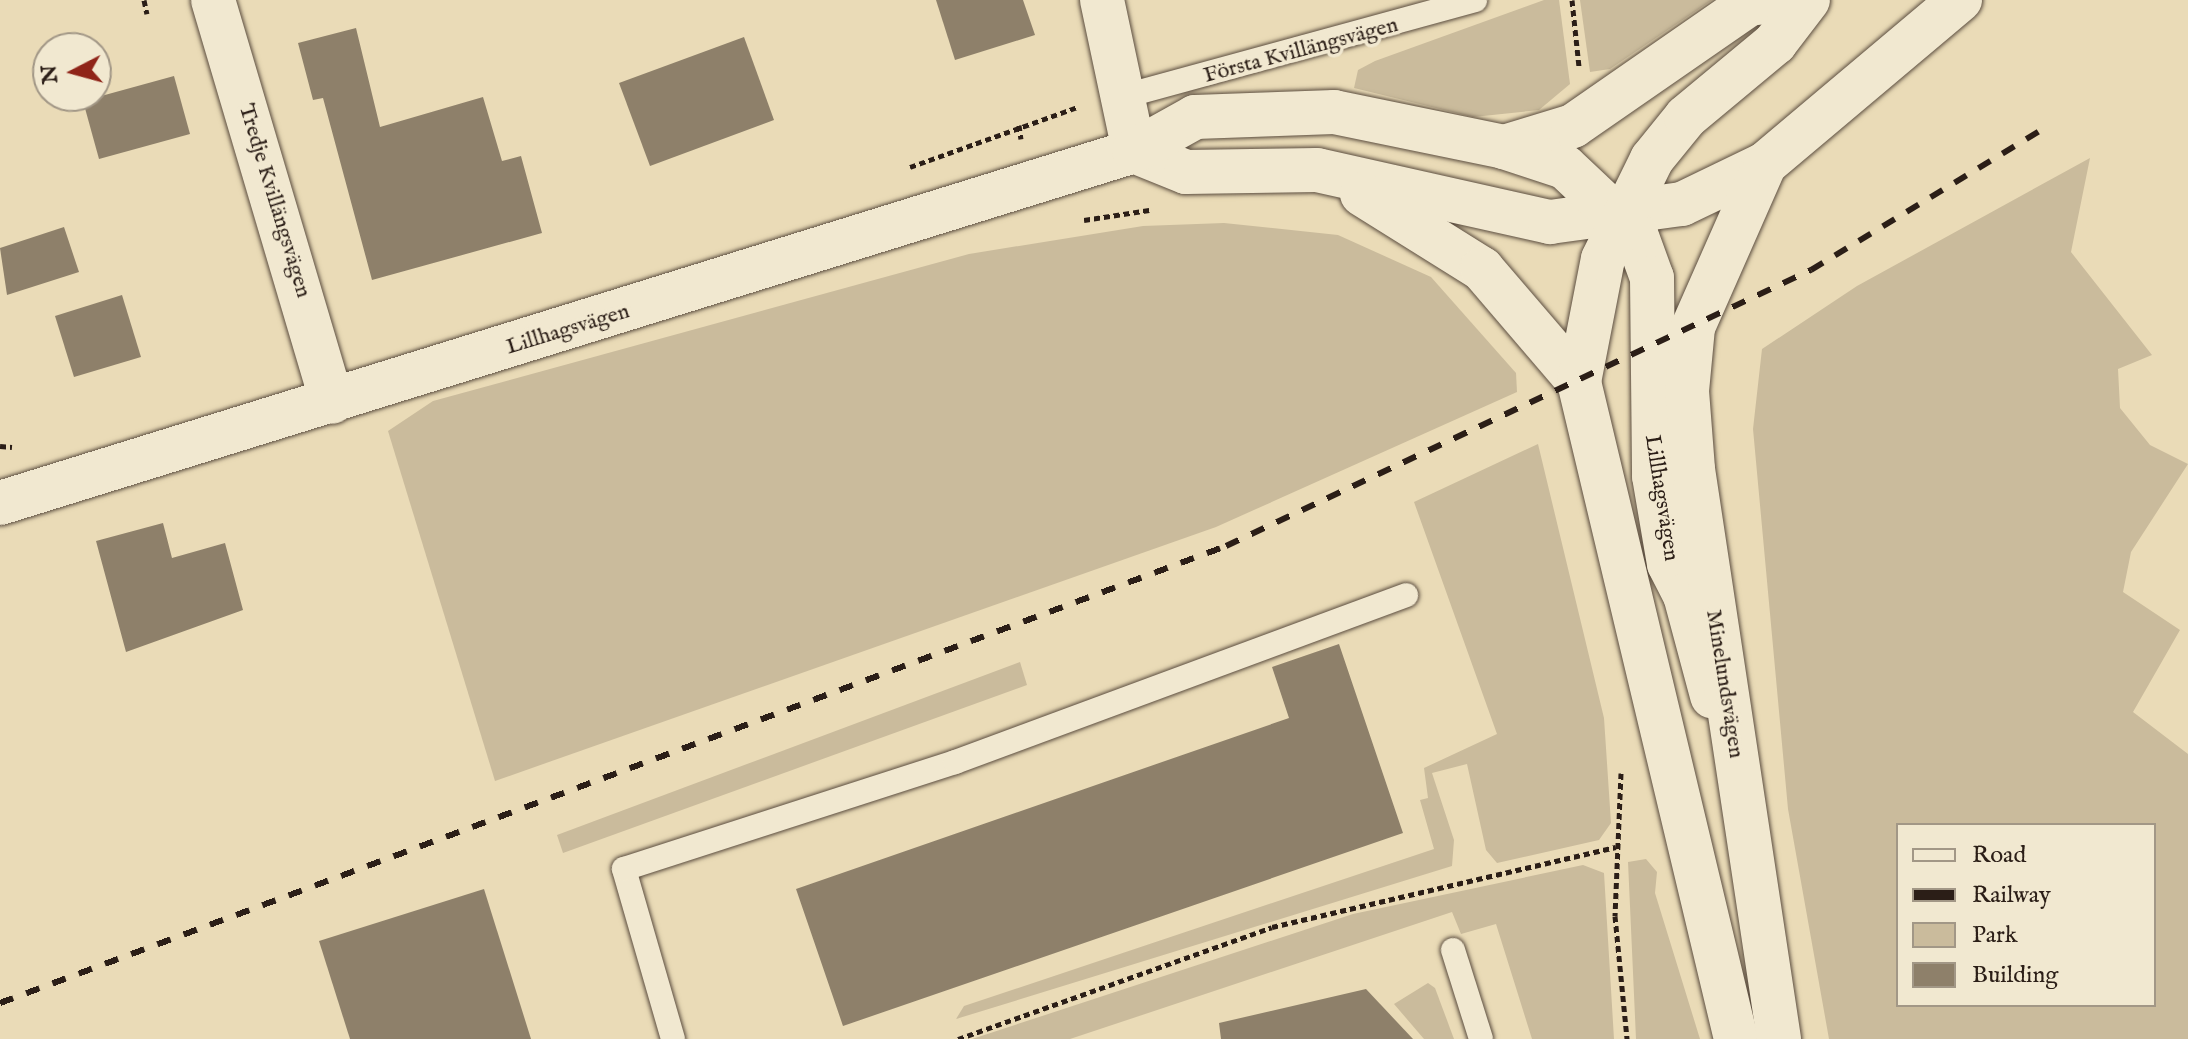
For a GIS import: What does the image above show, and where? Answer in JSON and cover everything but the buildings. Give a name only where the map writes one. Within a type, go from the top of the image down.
[{"type":"street","name":"Tredje Kvillängsvägen","points":[[213,0],[332,402]]},
{"type":"street","points":[[1102,0],[1125,96],[1134,151],[1186,172],[1317,170],[1550,222],[1621,216],[1682,204],[1765,164],[1960,0]]},
{"type":"street","name":"Lillhagsvägen","points":[[1504,147],[1573,126],[1749,4],[1781,0]]},
{"type":"street","points":[[1736,1039],[1579,382],[1592,297],[1621,216],[1652,159],[1686,117],[1775,43],[1808,0]]},
{"type":"street","name":"Lillhagsvägen","points":[[0,503],[332,402],[1028,181],[1134,151],[1195,117],[1281,111],[1334,112],[1504,147],[1565,167],[1621,216],[1648,255],[1652,278],[1648,404],[1669,564],[1685,595],[1746,826]]},
{"type":"street","name":"Minelundsvägen","points":[[1765,164],[1693,327],[1687,391],[1693,469],[1779,1039]]},
{"type":"street","points":[[1317,170],[1427,230],[1482,269],[1579,382]]},
{"type":"lane","name":"Första Kvillängsvägen","points":[[1125,96],[1475,0]]},
{"type":"lane","points":[[673,1039],[624,869],[955,762],[1406,595]]},
{"type":"lane","points":[[1453,950],[1481,1039]]},
{"type":"path","points":[[144,0],[147,14]]},
{"type":"path","points":[[1019,125],[1028,181]]},
{"type":"path","points":[[1079,220],[1166,210]]},
{"type":"path","points":[[1621,765],[1616,847],[1627,1039]]},
{"type":"path","points":[[958,1039],[1272,927],[1616,847]]},
{"type":"green space","points":[[1544,0],[1559,0],[1570,84],[1539,110],[1473,117],[1354,88],[1358,70],[1375,61]]},
{"type":"green space","points":[[1580,0],[1712,0],[1610,69],[1590,72]]},
{"type":"green space","points":[[2090,158],[2071,252],[2152,355],[2118,369],[2120,408],[2150,445],[2188,464],[2131,552],[2123,592],[2180,630],[2133,712],[2188,754],[2188,1039],[1829,1039],[1788,809],[1753,429],[1762,349],[1857,286]]},
{"type":"green space","points":[[1224,223],[1338,235],[1431,277],[1516,373],[1517,392],[1216,527],[495,781],[388,431],[433,401],[969,254],[1143,226]]},
{"type":"green space","points":[[1538,444],[1604,718],[1611,823],[1599,840],[1497,863],[1486,850],[1467,764],[1432,773],[1454,840],[1452,866],[956,1019],[964,1006],[1434,849],[1420,800],[1428,798],[1424,768],[1497,734],[1414,502]]},
{"type":"green space","points":[[1020,662],[1027,685],[563,853],[557,835]]},
{"type":"green space","points":[[1646,859],[1657,872],[1655,893],[1700,1039],[1636,1039],[1628,862]]},
{"type":"green space","points":[[1583,865],[1604,873],[1614,1039],[1532,1039],[1496,924],[1461,934],[1452,912],[1070,1039],[972,1039],[1353,914]]},
{"type":"green space","points":[[1428,983],[1435,988],[1454,1039],[1424,1039],[1394,1004]]},
{"type":"railway","points":[[0,1003],[1226,546],[1811,270],[2038,132]]}]
